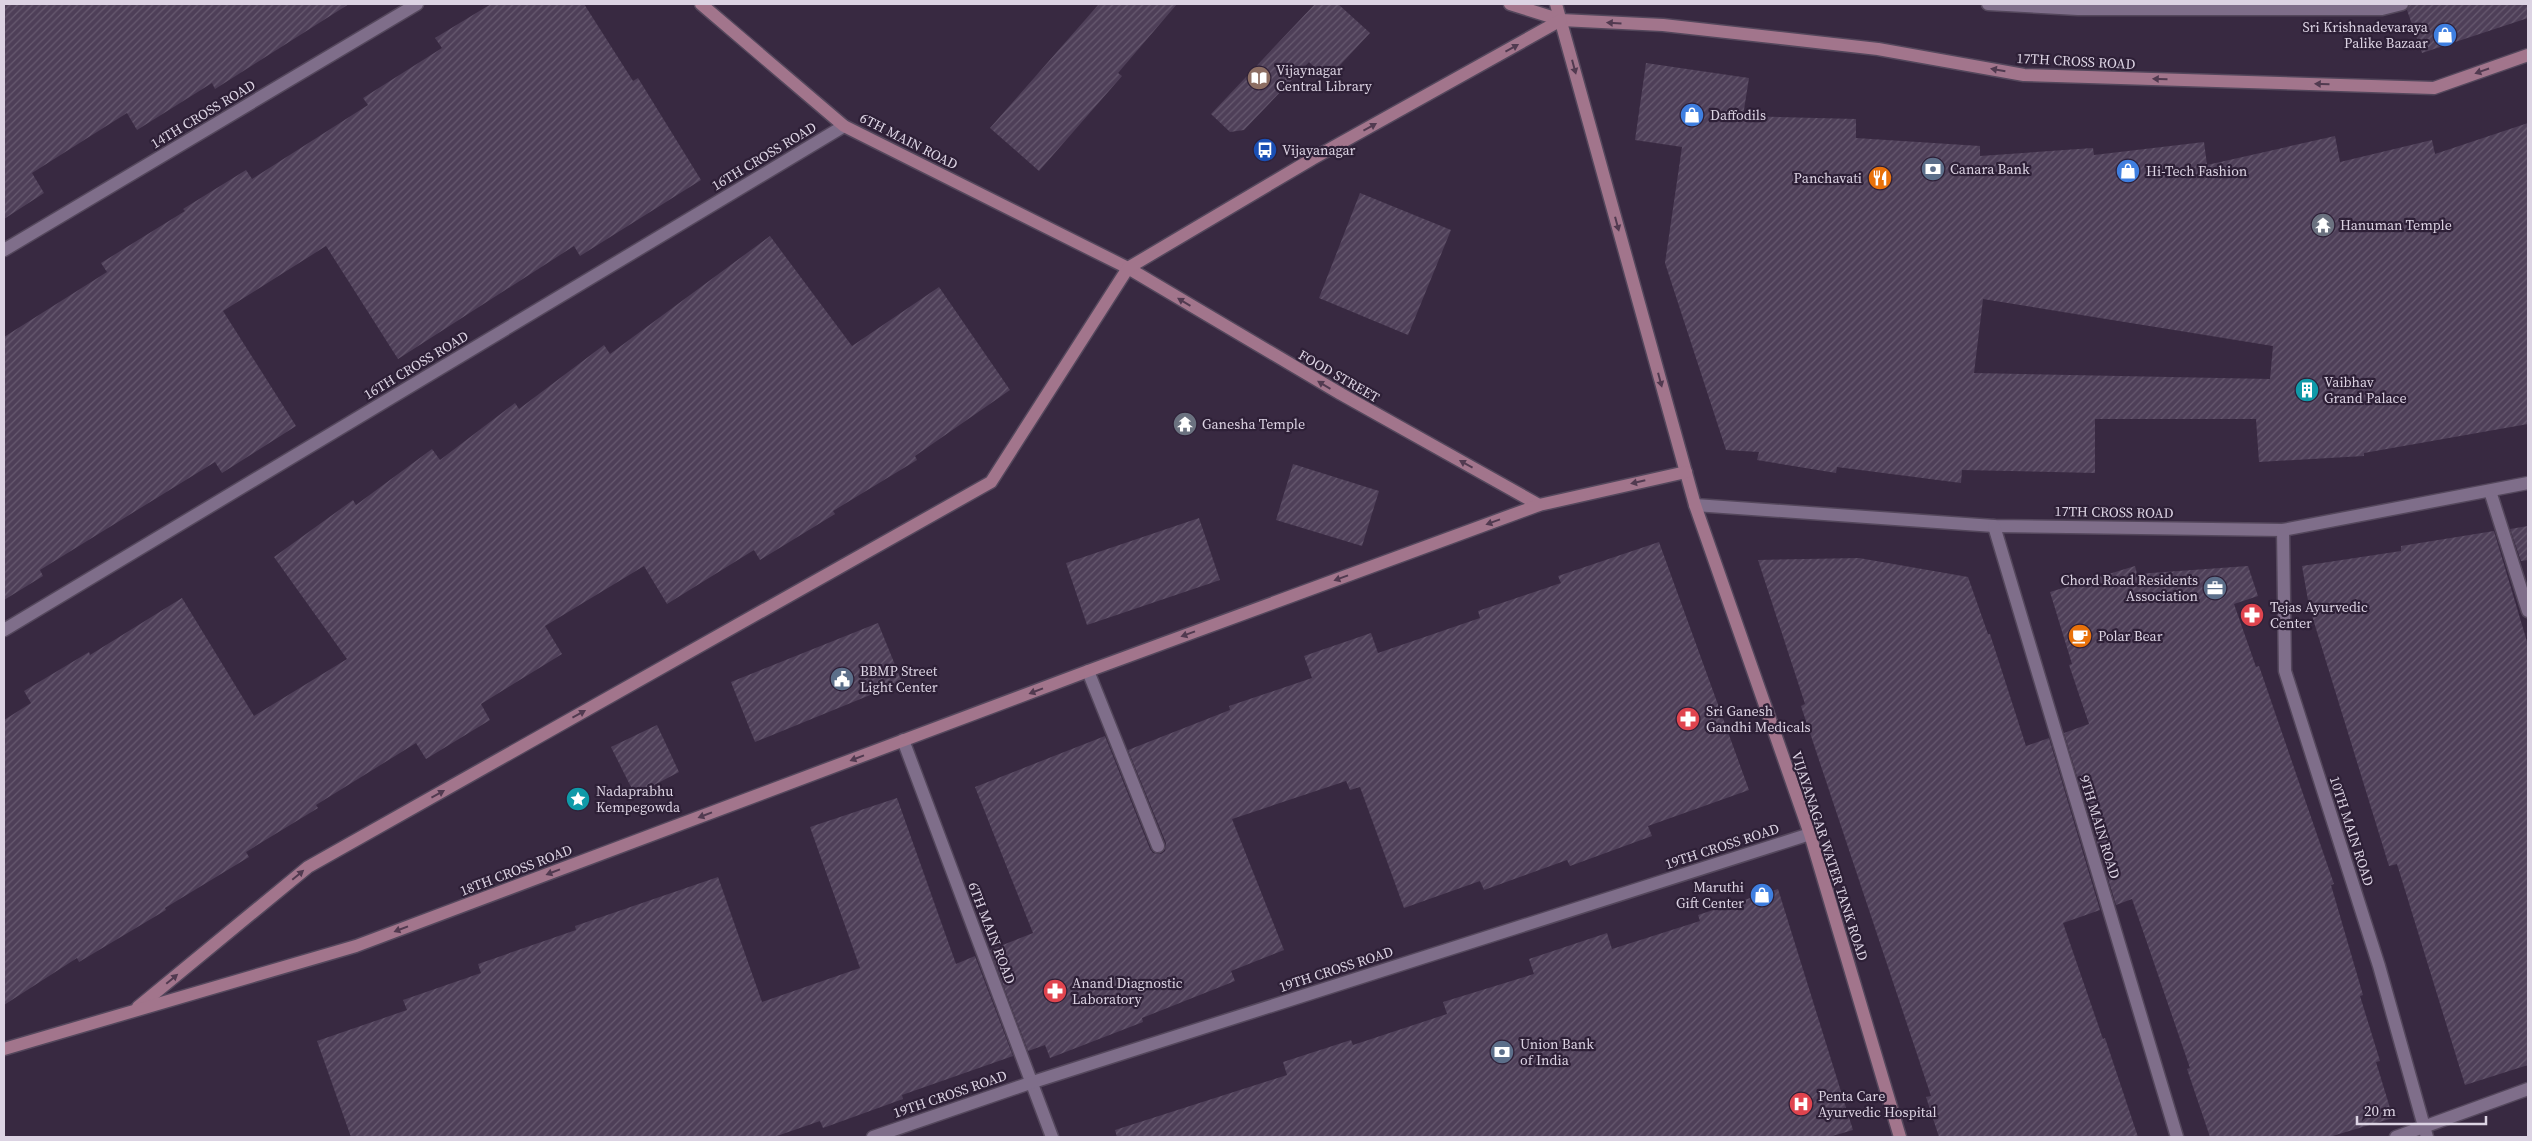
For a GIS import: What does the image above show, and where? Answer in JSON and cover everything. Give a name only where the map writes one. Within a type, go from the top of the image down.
[{"type":"main road","name":"6TH MAIN ROAD","points":[[701,4],[844,126],[1128,268]]},
{"type":"main road","name":"17TH CROSS ROAD","points":[[1510,4],[1561,20],[1663,25],[1878,49],[2024,75],[2434,88],[2528,55]]},
{"type":"main road","name":"VIJAYANAGAR WATER TANK ROAD","points":[[1556,4],[1695,505],[1810,834],[1900,1137]]},
{"type":"main road","points":[[135,1010],[308,867],[991,482],[1128,268],[1312,159],[1561,20]]},
{"type":"main road","name":"FOOD STREET","points":[[1128,268],[1341,394],[1539,505]]},
{"type":"main road","name":"18TH CROSS ROAD","points":[[4,1049],[356,946],[1088,671],[1539,505],[1686,472]]},
{"type":"street","name":"14TH CROSS ROAD","points":[[4,250],[417,4]]},
{"type":"street","points":[[1988,4],[2078,9],[2382,9],[2402,4]]},
{"type":"street","name":"16TH CROSS ROAD","points":[[4,630],[844,126]]},
{"type":"street","name":"17TH CROSS ROAD","points":[[1695,505],[1994,526],[2283,530],[2528,484]]},
{"type":"street","points":[[2490,490],[2528,611]]},
{"type":"street","name":"9TH MAIN ROAD","points":[[1994,526],[2178,1137]]},
{"type":"street","name":"10TH MAIN ROAD","points":[[2283,530],[2285,671],[2379,966],[2426,1132]]},
{"type":"street","points":[[1088,671],[1158,846]]},
{"type":"street","name":"6TH MAIN ROAD","points":[[903,740],[1033,1082],[1052,1137]]},
{"type":"street","name":"19TH CROSS ROAD","points":[[873,1137],[1033,1082],[1810,834]]},
{"type":"street","points":[[2396,1137],[2426,1132],[2528,1089]]},
{"type":"building","points":[[4,4],[349,4],[215,89],[212,83],[137,130],[127,113],[32,173],[44,193],[4,219]]},
{"type":"building","points":[[491,4],[584,4],[633,81],[638,78],[701,180],[580,256],[574,246],[398,359],[326,246],[223,311],[296,426],[222,473],[215,462],[40,570],[43,576],[4,600],[4,337],[107,272],[101,263],[185,211],[183,209],[246,170],[252,179],[368,105],[363,98],[442,48],[435,38]]},
{"type":"building","points":[[1099,4],[1177,4],[1118,73],[1122,76],[1039,171],[990,128]]},
{"type":"building","points":[[1315,4],[1338,4],[1370,33],[1327,79],[1309,62],[1244,130],[1230,132],[1211,114]]},
{"type":"building","name":"Sri Krishnadevaraya Palike Bazaar","points":[[2410,4],[2528,4],[2528,18],[2422,53],[2407,10]]},
{"type":"building","points":[[1646,63],[1749,78],[1743,116],[1856,119],[1856,138],[1980,146],[1980,156],[2093,148],[2094,155],[2204,142],[2207,165],[2335,136],[2340,162],[2432,140],[2435,154],[2528,123],[2528,424],[2364,453],[2364,456],[2259,462],[2256,419],[2095,419],[2095,473],[1962,470],[1961,483],[1837,467],[1836,473],[1757,460],[1759,452],[1726,450],[1665,263],[1682,147],[1635,140]],"holes":[[[1983,299],[2273,346],[2270,379],[1974,373]]]},
{"type":"building","points":[[1360,193],[1451,230],[1408,335],[1319,298]]},
{"type":"building","points":[[770,236],[852,346],[939,287],[1010,390],[915,456],[917,460],[833,511],[835,514],[760,560],[754,550],[667,604],[644,566],[545,626],[562,654],[481,704],[490,720],[426,759],[416,743],[316,805],[318,808],[246,852],[249,857],[165,908],[166,910],[79,962],[77,958],[4,1005],[4,720],[31,703],[24,691],[89,652],[90,655],[182,598],[254,716],[347,659],[274,557],[353,500],[356,505],[432,449],[440,460],[515,403],[519,409],[604,345],[610,354]]},
{"type":"building","points":[[1293,464],[1379,491],[1362,546],[1276,520]]},
{"type":"building","points":[[1199,518],[1220,580],[1087,625],[1066,563]]},
{"type":"building","points":[[2528,526],[2528,560],[2521,561],[2510,529]]},
{"type":"building","points":[[2494,531],[2528,645],[2528,1065],[2465,1085],[2397,864],[2389,866],[2309,606],[2302,566],[2401,551],[2401,546]]},
{"type":"building","points":[[1659,542],[1749,790],[1648,826],[1652,836],[1570,866],[1567,860],[1484,890],[1480,881],[1404,908],[1360,787],[1350,790],[1346,781],[1232,819],[1284,950],[1231,971],[1235,981],[1142,1018],[1143,1022],[1050,1058],[1045,1045],[1028,1051],[990,950],[1033,933],[975,787],[1105,736],[1150,849],[1153,853],[1161,854],[1165,851],[1166,843],[1128,750],[1230,710],[1229,706],[1312,678],[1304,656],[1371,633],[1378,653],[1480,618],[1478,611],[1561,583],[1558,576]]},
{"type":"building","points":[[1859,558],[1968,577],[1988,634],[1990,634],[2026,746],[2049,738],[2100,910],[2063,923],[2103,1039],[2105,1038],[2138,1137],[1939,1137],[1926,1097],[1931,1096],[1801,706],[1805,704],[1758,560]]},
{"type":"building","points":[[2135,566],[2137,574],[2248,566],[2258,596],[2234,604],[2256,667],[2259,666],[2334,884],[2331,885],[2363,995],[2360,996],[2380,1061],[2376,1062],[2393,1118],[2329,1137],[2210,1137],[2187,1069],[2190,1068],[2132,899],[2116,905],[2064,733],[2089,724],[2069,665],[2072,664],[2050,592]]},
{"type":"building","points":[[878,623],[902,682],[755,742],[731,682]]},
{"type":"building","points":[[657,725],[679,772],[635,795],[611,747]]},
{"type":"building","points":[[897,798],[956,964],[975,956],[1013,1056],[902,1095],[903,1099],[823,1128],[820,1121],[774,1137],[351,1137],[317,1041],[407,1010],[403,1000],[481,973],[478,964],[576,930],[575,926],[718,877],[762,1002],[860,968],[810,827]]},
{"type":"building","points":[[1778,889],[1853,1130],[1829,1137],[1117,1137],[1115,1130],[1287,1075],[1283,1062],[1351,1040],[1353,1045],[1447,1014],[1443,1002],[1534,974],[1529,959],[1607,933],[1612,949],[1700,921],[1698,915]]},
{"type":"place","name":"Sri Krishnadevaraya Palike Bazaar","points":[[2445,35]]},
{"type":"place","name":"Vijaynagar Central Library","points":[[1259,78]]},
{"type":"place","name":"Daffodils","points":[[1692,115]]},
{"type":"place","name":"Vijayanagar","points":[[1265,150]]},
{"type":"place","name":"Canara Bank","points":[[1933,169]]},
{"type":"place","name":"Hi-Tech Fashion","points":[[2128,171]]},
{"type":"place","name":"Panchavati","points":[[1880,178]]},
{"type":"place","name":"Hanuman Temple","points":[[2323,225]]},
{"type":"place","name":"Vaibhav Grand Palace","points":[[2307,390]]},
{"type":"place","name":"Ganesha Temple","points":[[1185,424]]},
{"type":"place","name":"Chord Road Residents Association","points":[[2215,588]]},
{"type":"place","name":"Tejas Ayurvedic Center","points":[[2252,615]]},
{"type":"place","name":"Polar Bear","points":[[2080,636]]},
{"type":"place","name":"BBMP Street Light Center","points":[[842,679]]},
{"type":"place","name":"Sri Ganesh Gandhi Medicals","points":[[1688,719]]},
{"type":"place","name":"Nadaprabhu Kempegowda","points":[[578,799]]},
{"type":"place","name":"Maruthi Gift Center","points":[[1762,895]]},
{"type":"place","name":"Anand Diagnostic Laboratory","points":[[1055,991]]},
{"type":"place","name":"Union Bank of India","points":[[1502,1052]]},
{"type":"place","name":"Penta Care Ayurvedic Hospital","points":[[1801,1104]]}]
